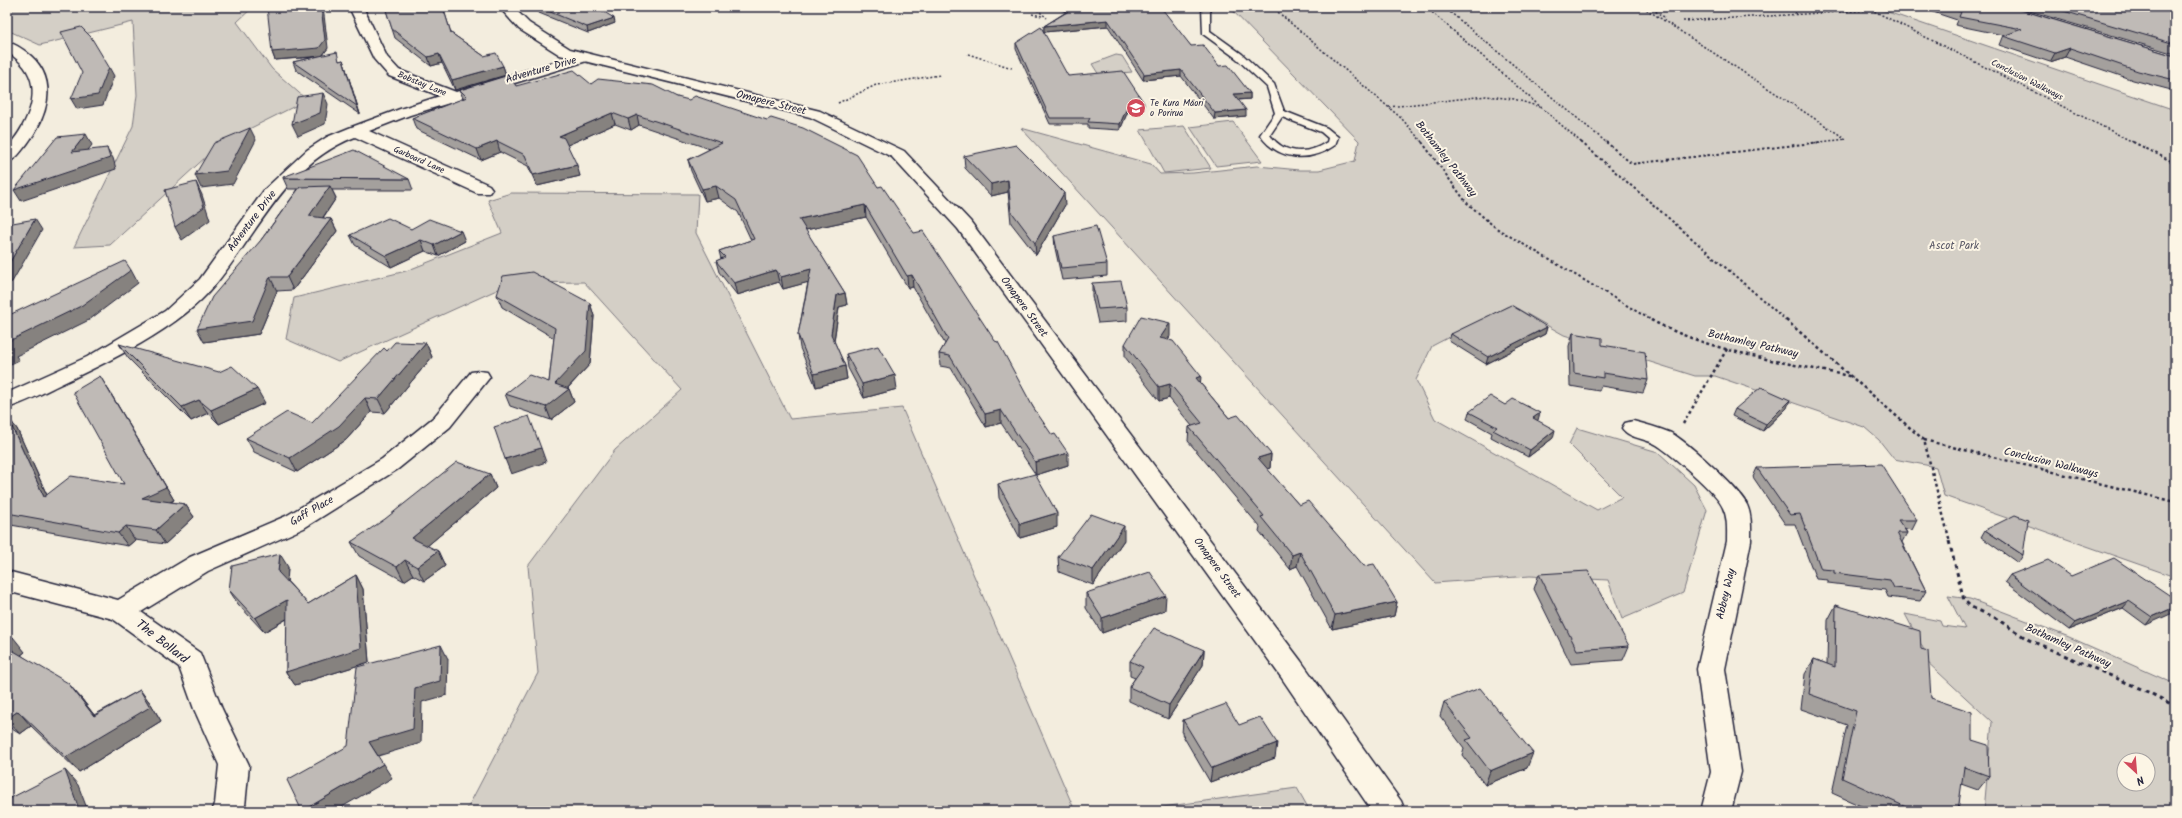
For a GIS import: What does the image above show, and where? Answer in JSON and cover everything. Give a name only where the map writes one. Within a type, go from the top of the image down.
[{"type":"street","name":"Omapere Street","points":[[506,7],[524,26],[566,52],[815,114],[898,154],[964,224],[1291,669],[1390,811]]},
{"type":"street","name":"Bobstay Lane","points":[[356,8],[381,60],[394,73],[453,96]]},
{"type":"street","points":[[7,46],[20,54],[33,67],[39,83],[41,99],[36,115],[27,132],[7,157]]},
{"type":"street","name":"Adventure Drive","points":[[7,401],[94,361],[172,314],[207,283],[271,193],[314,153],[333,140],[453,96],[585,57]]},
{"type":"street","name":"Garboard Lane","points":[[355,131],[483,189]]},
{"type":"street","name":"Gaff Place","points":[[122,611],[199,564],[295,522],[390,464],[442,422],[479,376]]},
{"type":"street","name":"Abbey Way","points":[[1633,428],[1664,439],[1703,471],[1735,505],[1740,524],[1739,541],[1711,669],[1726,772],[1716,811]]},
{"type":"street","name":"The Bollard","points":[[7,581],[122,611],[190,661],[208,708],[234,765],[230,806],[228,811]]},
{"type":"lane","points":[[1206,7],[1206,32],[1239,56],[1271,86],[1280,113]]},
{"type":"lane","points":[[1280,113],[1324,130],[1333,137],[1332,143],[1324,150],[1298,154],[1273,147],[1265,135],[1268,128],[1280,113]]},
{"type":"path","points":[[1032,14],[1046,17],[1034,7]]},
{"type":"path","name":"Bothamley Pathway","points":[[1272,7],[1389,107],[1414,131],[1466,202],[1496,228],[1677,334],[1728,349],[1853,377],[1924,440],[1964,600],[1971,606],[1994,617],[2027,639],[2148,692],[2175,706]]},
{"type":"path","points":[[1426,7],[1853,377]]},
{"type":"path","points":[[1444,7],[1632,164],[1846,139],[1643,7]]},
{"type":"path","points":[[1649,7],[1664,17]]},
{"type":"path","points":[[1795,14],[1797,9],[1801,7]]},
{"type":"path","points":[[1854,7],[1858,10]]},
{"type":"path","points":[[1683,21],[1858,10]]},
{"type":"path","name":"Conclusion Walkways","points":[[1858,10],[1872,10],[2175,163]]},
{"type":"path","points":[[968,54],[1012,68]]},
{"type":"path","points":[[815,114],[876,85],[940,75]]},
{"type":"path","points":[[1389,107],[1486,96],[1514,99],[1542,108]]},
{"type":"path","points":[[1664,439],[1684,423],[1728,349]]},
{"type":"path","name":"Conclusion Walkways","points":[[1924,440],[2175,502]]},
{"type":"green space","points":[[7,7],[253,7],[237,22],[272,69],[307,100],[221,143],[110,245],[74,247],[133,126],[137,95],[133,22],[40,45],[7,30]]},
{"type":"green space","name":"Ascot Park","points":[[1229,7],[1873,7],[2175,110],[2175,577],[1944,496],[1936,467],[1894,459],[1879,440],[1864,427],[1715,376],[1695,376],[1564,335],[1518,309],[1507,307],[1432,346],[1416,380],[1435,419],[1597,510],[1622,497],[1569,444],[1577,428],[1658,452],[1694,485],[1707,510],[1683,593],[1622,619],[1608,580],[1530,576],[1435,583],[1021,128],[1151,164],[1160,174],[1193,173],[1257,166],[1300,170],[1319,170],[1355,161],[1359,141]]},
{"type":"green space","points":[[1116,55],[1122,56],[1132,72],[1099,75],[1092,64]]},
{"type":"green space","points":[[1233,122],[1262,161],[1216,166],[1190,127]]},
{"type":"green space","points":[[1184,126],[1211,168],[1164,173],[1140,130]]},
{"type":"green space","points":[[511,193],[698,194],[696,233],[790,419],[902,408],[1075,811],[466,811],[538,673],[528,566],[615,450],[682,390],[584,282],[512,283],[338,362],[286,339],[294,298],[406,271],[502,233],[488,200]]},
{"type":"green space","points":[[1948,596],[1970,599],[2069,637],[2175,684],[2175,811],[1984,811],[1992,722],[1925,660],[1923,648],[1905,614],[1940,621],[1942,626],[1965,629]]},
{"type":"green space","points":[[1297,788],[1310,811],[1134,811]]},
{"type":"building","points":[[267,7],[321,7],[325,40],[319,48],[272,52]]},
{"type":"building","points":[[385,7],[443,7],[451,33],[484,56],[496,53],[503,66],[452,80],[439,54],[428,57],[392,29]]},
{"type":"building","points":[[538,7],[596,7],[614,18],[587,27]]},
{"type":"building","points":[[1066,7],[1155,7],[1163,10],[1191,46],[1203,45],[1219,66],[1228,65],[1250,93],[1234,94],[1246,110],[1215,113],[1181,70],[1144,74],[1108,20],[1044,26],[1072,9]]},
{"type":"building","points":[[1947,7],[2011,7],[2175,56],[2175,80],[2138,71],[2070,48],[2055,53],[2003,36],[2022,29],[1959,17],[1961,12]]},
{"type":"building","points":[[2050,7],[2175,7],[2175,44]]},
{"type":"building","points":[[81,27],[91,37],[109,67],[98,95],[71,99],[82,73],[61,32]]},
{"type":"building","points":[[1041,27],[1068,76],[1123,71],[1144,103],[1128,105],[1120,124],[1088,122],[1090,118],[1050,118],[1016,43]]},
{"type":"building","points":[[337,52],[339,61],[343,60],[357,106],[293,62]]},
{"type":"building","points":[[574,70],[591,84],[598,79],[653,85],[677,97],[689,100],[695,96],[767,120],[771,118],[803,128],[857,155],[878,187],[882,186],[914,233],[923,231],[995,341],[998,342],[1033,407],[1052,435],[1055,434],[1068,453],[1035,462],[1001,410],[985,414],[950,356],[939,354],[948,339],[912,275],[907,276],[865,205],[799,219],[845,293],[837,295],[831,334],[845,366],[814,374],[798,335],[811,269],[781,277],[776,270],[734,283],[716,261],[725,257],[719,251],[754,239],[736,200],[716,186],[702,189],[688,160],[722,143],[637,115],[628,119],[612,113],[559,136],[564,138],[577,165],[533,175],[525,155],[497,141],[477,149],[412,118],[467,97],[460,90],[509,75],[516,86]]},
{"type":"building","points":[[323,93],[320,113],[292,124],[297,97]]},
{"type":"building","points":[[250,128],[227,171],[195,175],[214,143]]},
{"type":"building","points":[[86,134],[72,152],[107,148],[110,158],[14,190],[57,137]]},
{"type":"building","points":[[1016,145],[1064,193],[1035,243],[1011,211],[1008,180],[991,184],[964,156]]},
{"type":"building","points":[[354,150],[409,179],[283,178],[283,177]]},
{"type":"building","points":[[196,182],[204,207],[175,227],[165,190]]},
{"type":"building","points":[[330,186],[309,216],[331,219],[287,277],[270,277],[252,321],[197,329],[212,297],[261,240],[300,187]]},
{"type":"building","points":[[388,218],[411,229],[429,219],[461,231],[434,245],[421,240],[386,256],[350,235]]},
{"type":"building","points":[[35,219],[7,267],[7,224]]},
{"type":"building","points":[[1096,226],[1107,264],[1061,268],[1054,236]]},
{"type":"building","points":[[125,261],[131,270],[81,306],[7,342],[7,316]]},
{"type":"building","points":[[532,272],[590,303],[586,351],[555,384],[569,389],[546,407],[505,394],[529,375],[549,382],[555,328],[497,295],[503,276]]},
{"type":"building","points":[[1121,281],[1127,307],[1098,309],[1092,283]]},
{"type":"building","points":[[1511,305],[1547,327],[1488,357],[1451,334]]},
{"type":"building","points":[[1141,316],[1170,323],[1160,338],[1173,341],[1201,376],[1196,378],[1229,418],[1238,415],[1271,454],[1258,458],[1299,505],[1308,501],[1364,566],[1374,564],[1397,602],[1335,615],[1300,552],[1292,555],[1261,517],[1264,516],[1189,427],[1202,423],[1170,384],[1159,387],[1125,344]]},
{"type":"building","points":[[1573,333],[1602,338],[1602,345],[1645,352],[1648,380],[1603,373],[1603,378],[1574,373]]},
{"type":"building","points":[[395,342],[426,343],[378,399],[365,398],[339,426],[290,458],[246,438],[287,412],[312,423],[384,348],[387,351]]},
{"type":"building","points":[[119,344],[219,372],[232,366],[257,389],[211,410],[199,400],[182,407]]},
{"type":"building","points":[[878,346],[895,375],[862,384],[846,354]]},
{"type":"building","points":[[100,376],[166,487],[142,498],[185,504],[156,530],[126,526],[118,533],[7,513],[7,416],[44,497],[71,476],[124,484],[73,392]]},
{"type":"building","points":[[1761,387],[1790,400],[1766,424],[1735,409]]},
{"type":"building","points":[[1490,396],[1505,405],[1513,399],[1540,413],[1533,418],[1555,430],[1530,450],[1493,430],[1497,427],[1469,412]]},
{"type":"building","points":[[529,416],[541,448],[505,459],[494,427]]},
{"type":"building","points":[[457,462],[490,474],[412,538],[438,551],[417,567],[405,560],[397,567],[351,542],[385,519]]},
{"type":"building","points":[[1881,464],[1917,520],[1898,520],[1907,533],[1897,533],[1926,591],[1894,588],[1890,580],[1834,573],[1834,570],[1821,569],[1800,514],[1790,515],[1757,468]]},
{"type":"building","points":[[1035,474],[1057,513],[1020,524],[998,484]]},
{"type":"building","points":[[1091,514],[1124,526],[1093,570],[1058,557]]},
{"type":"building","points":[[2015,515],[2028,520],[2023,555],[1985,530]]},
{"type":"building","points":[[280,554],[278,572],[308,604],[356,575],[361,648],[286,672],[287,600],[255,618],[229,590],[232,566]]},
{"type":"building","points":[[2114,558],[2175,599],[2175,607],[2152,617],[2129,601],[2075,623],[2010,575],[2048,560],[2071,576]]},
{"type":"building","points":[[1588,571],[1629,646],[1577,650],[1539,574]]},
{"type":"building","points":[[1150,572],[1166,596],[1102,618],[1086,593]]},
{"type":"building","points":[[1836,605],[1920,631],[1921,649],[1928,651],[1931,698],[1972,712],[1972,740],[1988,745],[1989,776],[1964,767],[1958,811],[1905,811],[1906,807],[1842,778],[1856,711],[1809,694],[1814,659],[1835,667]]},
{"type":"building","points":[[1154,628],[1204,650],[1169,705],[1129,687],[1143,667],[1130,661]]},
{"type":"building","points":[[7,636],[13,637],[7,642]]},
{"type":"building","points":[[441,645],[440,681],[415,688],[413,729],[369,742],[383,764],[302,811],[287,780],[348,746],[357,667]]},
{"type":"building","points":[[7,647],[68,683],[94,716],[140,690],[150,707],[66,757],[18,711],[7,719]]},
{"type":"building","points":[[1480,688],[1533,753],[1490,771],[1466,740],[1472,738],[1444,702]]},
{"type":"building","points":[[1226,704],[1239,725],[1260,717],[1277,743],[1212,768],[1183,720]]},
{"type":"building","points":[[65,770],[79,809],[74,811],[7,811],[7,800]]},
{"type":"place","name":"Te Kura Māori o Porirua","points":[[1136,108]]}]
